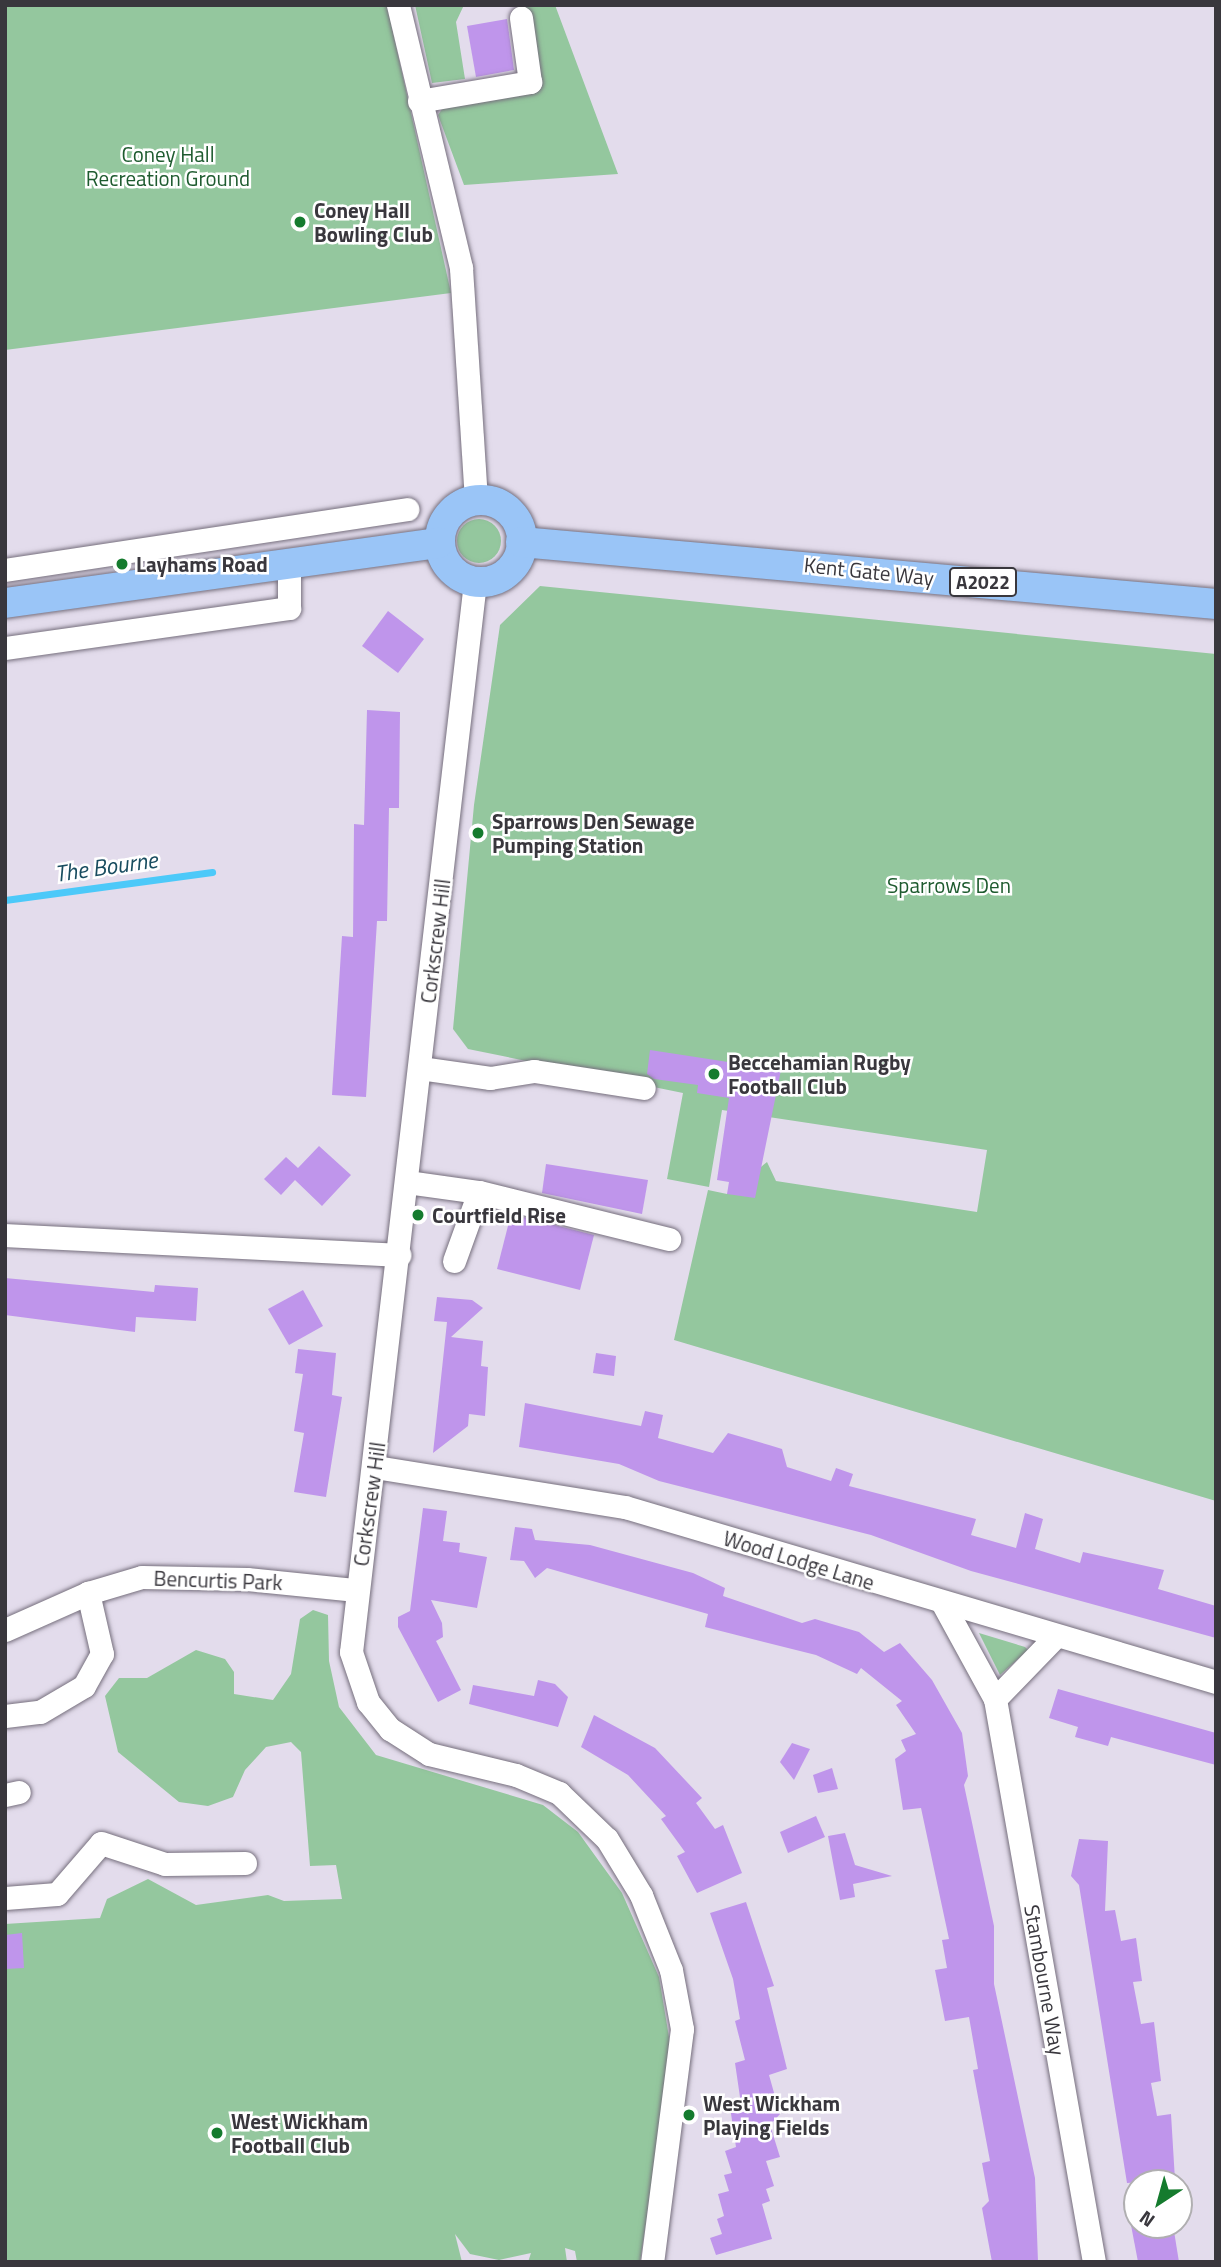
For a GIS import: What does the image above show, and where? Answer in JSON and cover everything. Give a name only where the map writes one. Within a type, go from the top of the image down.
[{"type":"main road","points":[[476,500],[509,512],[521,542],[511,569],[475,582],[450,569],[439,543],[448,516],[476,500]]},
{"type":"main road","name":"Kent Gate Way","points":[[521,542],[1216,604]]},
{"type":"main road","points":[[5,603],[290,571],[374,548],[439,543]]},
{"type":"street","points":[[398,5],[461,268],[476,500]]},
{"type":"street","points":[[419,101],[530,82],[521,18]]},
{"type":"street","points":[[5,570],[407,509]]},
{"type":"street","points":[[371,516],[374,548]]},
{"type":"street","points":[[5,648],[289,608],[290,571]]},
{"type":"street","name":"Corkscrew Hill","points":[[475,582],[375,1467],[356,1590],[354,1665],[382,1721],[429,1754],[531,1780],[572,1802],[607,1839],[650,1914],[676,1990],[682,2048],[652,2262]]},
{"type":"street","points":[[420,1068],[490,1078],[534,1071],[643,1088]]},
{"type":"street","points":[[407,1182],[479,1192],[669,1239]]},
{"type":"street","points":[[454,1261],[479,1192]]},
{"type":"street","points":[[5,1235],[399,1255]]},
{"type":"street","name":"Wood Lodge Lane","points":[[375,1467],[593,1499],[943,1604],[1216,1682]]},
{"type":"street","name":"Bencurtis Park","points":[[5,1630],[88,1593],[142,1577],[356,1590]]},
{"type":"street","points":[[5,1716],[40,1712],[85,1686],[102,1654],[88,1593]]},
{"type":"street","name":"Stambourne Way","points":[[943,1604],[995,1699],[1094,2262]]},
{"type":"street","points":[[995,1699],[1056,1636]]},
{"type":"street","points":[[5,1898],[57,1894],[102,1843],[165,1864],[245,1863]]},
{"type":"green space","name":"Coney Hall Recreation Ground","points":[[5,5],[387,5],[451,293],[5,350]]},
{"type":"green space","points":[[415,5],[464,5],[456,22],[465,79],[432,83]]},
{"type":"green space","points":[[525,5],[555,5],[618,174],[464,185],[438,115],[444,106],[529,94],[540,85]]},
{"type":"green space","points":[[479,519],[494,526],[501,541],[494,556],[479,563],[464,556],[457,541],[464,526]]},
{"type":"green space","name":"Sparrows Den","points":[[540,586],[1216,654],[1216,1501],[674,1340],[708,1190],[727,1194],[767,1162],[776,1181],[977,1212],[987,1150],[722,1110],[709,1187],[667,1179],[683,1093],[468,1049],[453,1029],[474,805],[500,625]]},
{"type":"green space","points":[[313,1610],[328,1615],[329,1661],[339,1707],[376,1755],[543,1805],[578,1832],[622,1893],[659,1977],[672,2055],[640,2262],[577,2262],[575,2251],[565,2248],[567,2262],[528,2262],[531,2253],[499,2260],[470,2254],[455,2234],[462,2262],[5,2262],[5,1924],[100,1918],[107,1899],[148,1879],[196,1905],[268,1895],[284,1901],[342,1899],[336,1865],[310,1866],[301,1752],[291,1742],[266,1747],[245,1770],[233,1797],[208,1806],[179,1802],[118,1752],[105,1696],[119,1678],[147,1678],[196,1650],[225,1659],[234,1672],[234,1694],[273,1700],[291,1674],[300,1619]]},
{"type":"green space","points":[[979,1633],[1025,1647],[1028,1650],[1000,1675]]},
{"type":"building","points":[[507,19],[514,70],[476,77],[467,26]]},
{"type":"building","points":[[388,611],[424,639],[398,673],[362,646]]},
{"type":"building","points":[[367,710],[400,712],[399,808],[389,808],[387,921],[377,921],[366,1097],[332,1095],[342,936],[353,937],[354,824],[364,825]]},
{"type":"building","points":[[650,1050],[781,1070],[755,1198],[727,1194],[729,1182],[717,1180],[729,1098],[697,1093],[698,1085],[654,1079],[647,1074]]},
{"type":"building","points":[[319,1146],[351,1175],[322,1206],[295,1180],[281,1195],[264,1179],[286,1157],[298,1168]]},
{"type":"building","points":[[546,1164],[648,1180],[642,1214],[542,1193]]},
{"type":"building","points":[[511,1214],[594,1235],[580,1290],[497,1269]]},
{"type":"building","points":[[5,1278],[154,1292],[155,1285],[198,1288],[196,1321],[136,1317],[135,1332],[5,1315]]},
{"type":"building","points":[[303,1290],[323,1326],[289,1345],[268,1309]]},
{"type":"building","points":[[437,1297],[472,1300],[483,1308],[451,1337],[483,1341],[481,1366],[488,1367],[485,1416],[469,1414],[468,1426],[433,1453],[447,1322],[434,1321]]},
{"type":"building","points":[[298,1349],[336,1353],[332,1395],[342,1397],[326,1497],[294,1492],[304,1433],[294,1431],[303,1374],[295,1373]]},
{"type":"building","points":[[596,1353],[616,1356],[614,1376],[593,1373]]},
{"type":"building","points":[[525,1403],[641,1426],[645,1411],[663,1415],[658,1438],[713,1453],[728,1433],[769,1445],[782,1449],[787,1467],[831,1481],[836,1468],[853,1474],[849,1486],[976,1519],[971,1535],[1016,1548],[1025,1513],[1043,1519],[1035,1549],[1080,1563],[1083,1552],[1164,1570],[1158,1589],[1216,1606],[1216,1638],[971,1571],[871,1535],[659,1481],[619,1464],[519,1447]]},
{"type":"building","points":[[423,1508],[447,1511],[443,1541],[460,1543],[459,1552],[487,1557],[477,1608],[431,1600],[442,1623],[443,1637],[436,1641],[461,1690],[438,1702],[398,1627],[398,1617],[410,1611]]},
{"type":"building","points":[[515,1527],[532,1529],[535,1540],[590,1545],[693,1573],[725,1588],[723,1596],[802,1623],[815,1619],[859,1632],[884,1652],[900,1643],[932,1680],[962,1733],[968,1776],[964,1785],[994,1926],[994,1984],[1035,2178],[1038,2262],[992,2262],[982,2208],[989,2201],[982,2163],[990,2161],[973,2070],[978,2069],[969,2017],[945,2021],[935,1970],[947,1968],[942,1940],[949,1939],[921,1808],[903,1810],[895,1759],[906,1751],[901,1740],[916,1734],[896,1705],[902,1701],[861,1668],[857,1674],[816,1655],[705,1627],[708,1614],[547,1568],[535,1578],[524,1561],[510,1560]]},
{"type":"building","points":[[538,1680],[555,1684],[568,1697],[558,1727],[469,1704],[473,1685],[534,1696]]},
{"type":"building","points":[[1058,1689],[1216,1733],[1216,1765],[1111,1737],[1108,1746],[1075,1737],[1078,1727],[1049,1718]]},
{"type":"building","points":[[594,1715],[655,1748],[702,1798],[696,1803],[715,1829],[723,1825],[742,1873],[697,1893],[677,1856],[685,1852],[661,1819],[666,1816],[628,1775],[581,1747]]},
{"type":"building","points":[[792,1743],[810,1749],[794,1780],[780,1762]]},
{"type":"building","points":[[832,1768],[838,1789],[818,1793],[813,1775]]},
{"type":"building","points":[[816,1816],[825,1837],[788,1853],[780,1832]]},
{"type":"building","points":[[845,1833],[855,1865],[892,1876],[853,1884],[855,1897],[840,1900],[828,1836]]},
{"type":"building","points":[[1079,1839],[1108,1841],[1105,1911],[1115,1910],[1121,1941],[1136,1938],[1142,1981],[1133,1982],[1141,2024],[1154,2022],[1161,2081],[1151,2083],[1157,2116],[1171,2114],[1174,2169],[1125,2169],[1079,1885],[1071,1876]]},
{"type":"building","points":[[746,1902],[774,1986],[767,1988],[787,2069],[769,2075],[780,2114],[770,2125],[780,2157],[766,2161],[774,2186],[766,2189],[770,2201],[762,2204],[772,2239],[716,2255],[710,2238],[722,2234],[717,2219],[724,2216],[718,2194],[729,2191],[724,2175],[732,2173],[725,2151],[736,2147],[730,2107],[741,2104],[735,2063],[745,2060],[735,2021],[740,2019],[733,1979],[710,1913]]},
{"type":"building","points":[[22,1933],[24,1968],[5,1969],[5,1935]]},
{"type":"building","points":[[1134,2239],[1175,2239],[1179,2262],[1138,2262]]},
{"type":"waterway","name":"The Bourne","points":[[5,900],[212,872]]},
{"type":"place","name":"Coney Hall Bowling Club","points":[[300,222]]},
{"type":"place","name":"Layhams Road","points":[[122,564]]},
{"type":"place","name":"Sparrows Den Sewage Pumping Station","points":[[478,833]]},
{"type":"place","name":"Beccehamian Rugby Football Club","points":[[714,1074]]},
{"type":"place","name":"Courtfield Rise","points":[[418,1215]]},
{"type":"place","name":"West Wickham Playing Fields","points":[[689,2115]]},
{"type":"place","name":"West Wickham Football Club","points":[[217,2133]]}]
